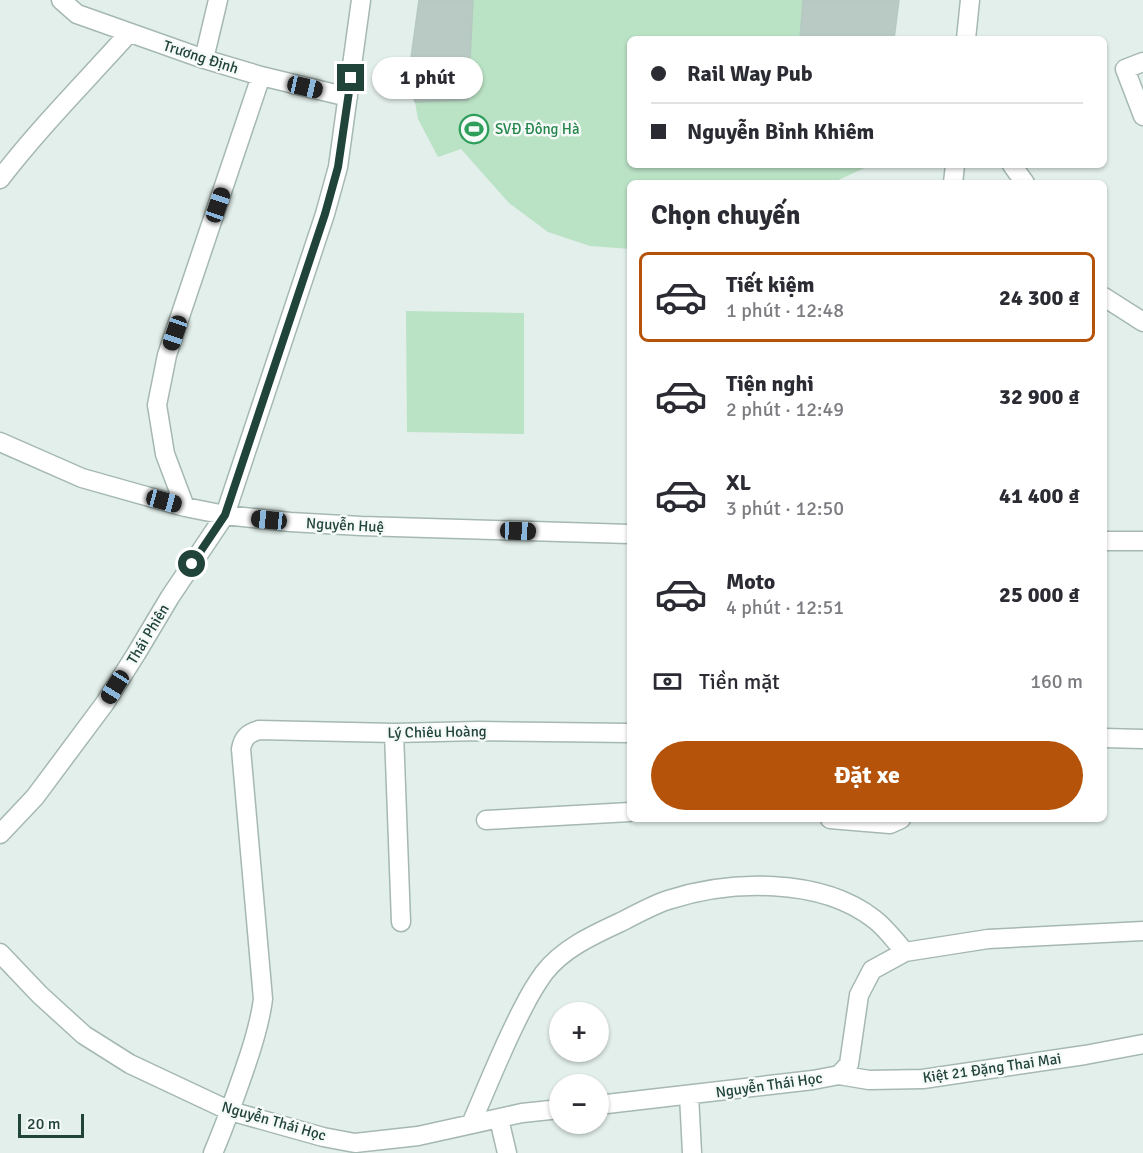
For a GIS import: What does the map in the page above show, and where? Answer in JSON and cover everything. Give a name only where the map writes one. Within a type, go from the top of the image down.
[{"type":"street","name":"Trương Định","points":[[61,0],[77,14],[204,59],[261,76],[348,97]]},
{"type":"street","points":[[204,59],[218,0]]},
{"type":"street","name":"Thái Phiên","points":[[0,834],[35,797],[105,703],[170,597],[225,515],[325,214],[338,167],[361,0]]},
{"type":"street","points":[[966,36],[970,0]]},
{"type":"street","points":[[0,179],[129,33]]},
{"type":"street","points":[[1143,62],[1125,69],[1143,116]]},
{"type":"street","points":[[185,507],[165,454],[157,405],[167,355],[261,76]]},
{"type":"street","points":[[1107,299],[1143,322]]},
{"type":"street","name":"Nguyễn Huệ","points":[[0,442],[82,478],[185,507],[225,515],[361,526],[627,534]]},
{"type":"street","points":[[1107,541],[1143,541]]},
{"type":"street","name":"Lý Chiêu Hoàng","points":[[230,1111],[256,1037],[263,999],[241,749],[242,741],[246,736],[259,730],[394,733],[479,731],[627,733]]},
{"type":"street","points":[[394,733],[401,922]]},
{"type":"street","points":[[1107,738],[1143,739]]},
{"type":"street","points":[[486,820],[627,812]]},
{"type":"street","points":[[866,822],[890,824],[894,822]]},
{"type":"street","points":[[471,1124],[511,1031],[544,973],[579,943],[610,926],[668,900],[708,890],[739,886],[779,887],[810,891],[831,896],[874,918],[905,952]]},
{"type":"street","name":"Nguyễn Thái Học","points":[[609,1104],[839,1075],[849,1064],[859,995],[872,970],[905,952],[988,939],[1143,931]]},
{"type":"street","name":"Nguyễn Thái Học","points":[[0,953],[40,995],[84,1035],[130,1064],[230,1111],[323,1137],[355,1143],[417,1136],[522,1113],[549,1110]]},
{"type":"street","name":"Kiệt 21 Đặng Thai Mai","points":[[839,1075],[869,1080],[923,1079],[1143,1044]]},
{"type":"street","points":[[689,1095],[692,1153]]},
{"type":"street","points":[[213,1153],[230,1111]]},
{"type":"street","points":[[499,1119],[507,1153]]},
{"type":"green space","points":[[421,0],[893,0],[890,36],[627,36],[627,168],[864,168],[838,180],[627,180],[627,249],[590,246],[548,232],[509,203],[461,149],[438,157],[418,119],[415,102]]},
{"type":"green space","points":[[406,311],[524,313],[524,434],[407,432]]},
{"type":"building","points":[[419,0],[473,0],[468,100],[415,102],[411,86],[410,65]]},
{"type":"building","points":[[803,0],[899,0],[894,36],[800,36]]},
{"type":"place","name":"SVĐ Đông Hà","points":[[474,129]]},
{"type":"route","points":[[192,564],[225,515],[325,214],[338,167],[351,78]]}]
